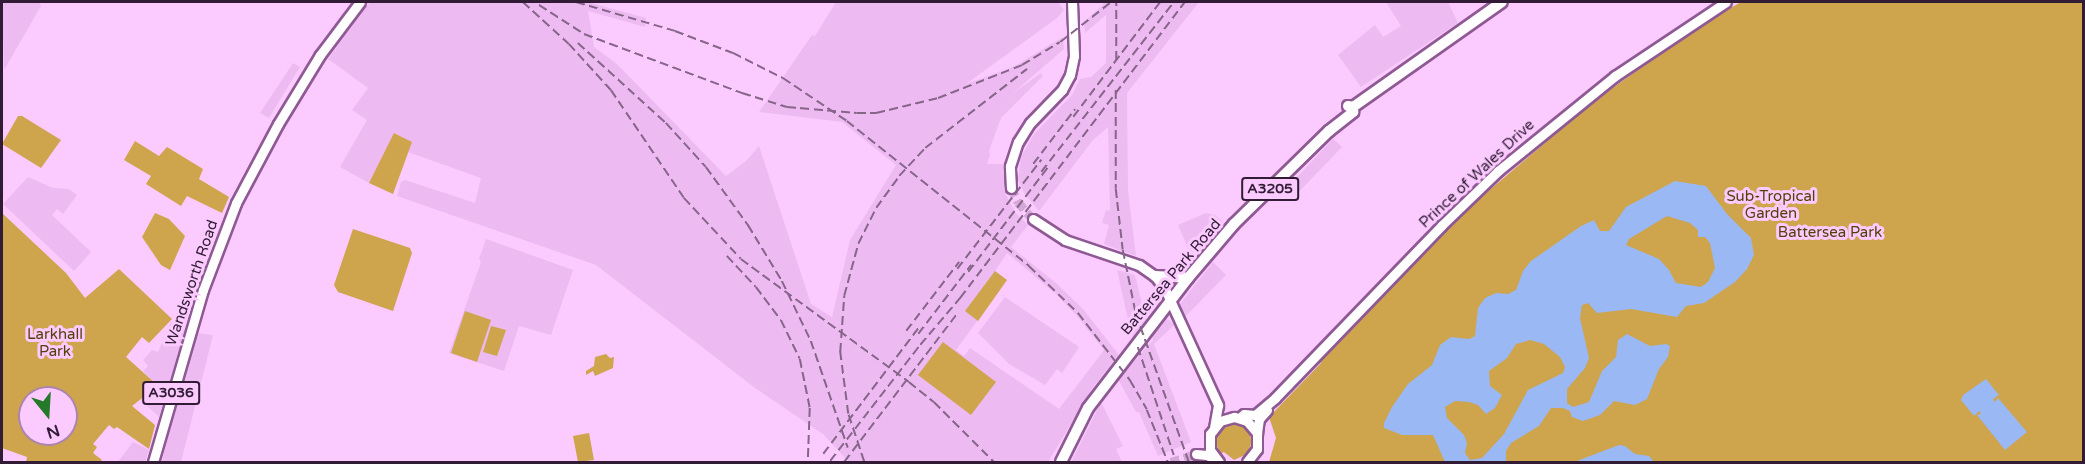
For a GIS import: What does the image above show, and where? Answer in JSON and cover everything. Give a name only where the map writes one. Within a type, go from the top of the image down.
[{"type":"highway","name":"Battersea Park Road","points":[[1061,462],[1088,408],[1188,278],[1234,224],[1329,131],[1353,112],[1353,107],[1502,2]]},
{"type":"highway","points":[[1155,276],[1173,279],[1188,278]]},
{"type":"main road","name":"Wandsworth Road","points":[[153,462],[203,290],[236,203],[316,62],[360,2]]},
{"type":"main road","points":[[1011,188],[1010,166],[1018,142],[1030,123],[1062,90],[1071,75],[1074,56],[1072,2]]},
{"type":"main road","name":"Prince of Wales Drive","points":[[1214,427],[1223,419],[1235,418],[1244,414],[1255,415],[1275,398],[1415,252],[1498,171],[1615,76],[1726,2]]},
{"type":"main road","points":[[1033,219],[1068,241],[1138,265],[1155,276],[1165,289],[1218,405],[1235,418],[1250,423],[1257,433]]},
{"type":"main road","name":"Prince of Wales Drive","points":[[1254,459],[1258,446],[1259,419],[1275,398]]},
{"type":"main road","points":[[1218,405],[1209,442],[1196,454],[1218,461]]},
{"type":"main road","points":[[1209,442],[1218,461]]},
{"type":"main road","points":[[1248,462],[1254,459]]},
{"type":"shaded area","points":[[2,2],[39,2],[41,6],[4,70]]},
{"type":"shaded area","points":[[370,2],[588,2],[646,18],[645,27],[588,11],[594,47],[617,64],[726,176],[746,161],[759,146],[811,304],[832,317],[850,240],[896,165],[842,122],[759,112],[812,35],[815,36],[836,2],[1058,2],[1064,10],[1057,18],[966,84],[1013,67],[1063,37],[1064,49],[1012,94],[1041,73],[1043,76],[1001,118],[989,151],[987,164],[1004,164],[1006,195],[1015,212],[1028,225],[1011,247],[1056,283],[1083,309],[1119,355],[1094,386],[1048,462],[849,462],[823,434],[755,388],[596,265],[397,196],[401,182],[405,180],[475,203],[481,178],[408,152],[411,142],[395,133],[369,183],[340,167],[367,120],[352,110],[368,88],[328,59]],"holes":[[[1007,253],[1056,294],[1104,350],[1059,409],[970,348],[964,356],[956,350],[1007,280],[995,271]]]},
{"type":"shaded area","points":[[1106,2],[1199,2],[1127,93],[1128,191],[1136,256],[1104,244],[1109,225],[1102,223],[1106,210],[1110,211],[1108,127],[1093,140],[1039,211],[1024,193],[1018,179],[1021,157],[1034,134],[1072,95],[1080,79],[1091,77],[1106,63],[1106,15],[1085,33],[1084,22]]},
{"type":"shaded area","points":[[1386,2],[1448,2],[1458,23],[1361,87],[1338,55],[1375,25],[1383,37],[1401,26]]},
{"type":"shaded area","points":[[293,63],[300,67],[269,118],[260,113]]},
{"type":"shaded area","points":[[1333,139],[1342,147],[1292,199],[1284,191]]},
{"type":"shaded area","points":[[28,177],[53,188],[69,189],[77,195],[63,214],[57,209],[52,215],[91,252],[74,271],[3,204]]},
{"type":"shaded area","points":[[1206,213],[1215,215],[1223,222],[1191,255],[1178,225]]},
{"type":"shaded area","points":[[486,239],[573,270],[551,335],[519,326],[504,371],[449,353],[481,262],[479,259]]},
{"type":"shaded area","points":[[1213,262],[1226,275],[1185,317],[1180,304]]},
{"type":"shaded area","points":[[1117,270],[1135,275],[1146,320],[1132,337]]},
{"type":"shaded area","points":[[1005,297],[1079,347],[1062,373],[1057,369],[1045,385],[1009,364],[978,333]]},
{"type":"shaded area","points":[[1162,319],[1169,320],[1174,325],[1154,344],[1191,442],[1158,456],[1139,412],[1136,412],[1118,379],[1153,340],[1151,331]]},
{"type":"shaded area","points":[[175,321],[185,329],[159,417],[140,399],[155,383],[143,371],[148,366],[143,360],[152,350],[158,352],[171,322]]},
{"type":"shaded area","points":[[196,333],[213,335],[181,462],[162,462],[171,418]]},
{"type":"shaded area","points":[[1101,402],[1123,446],[1116,449],[1122,462],[1071,462]]},
{"type":"shaded area","points":[[133,442],[149,450],[145,462],[118,462]]},
{"type":"green space","name":"Battersea Park","points":[[1741,2],[2083,2],[2083,462],[1269,462],[1276,438],[1269,417],[1322,362],[1314,365],[1466,210],[1593,102],[1695,29]]},
{"type":"green space","points":[[18,116],[22,116],[61,140],[41,168],[2,144]]},
{"type":"green space","points":[[394,133],[412,142],[393,194],[369,183]]},
{"type":"green space","points":[[135,141],[159,156],[167,147],[203,169],[199,179],[229,197],[222,213],[187,196],[181,206],[146,184],[151,176],[124,160]]},
{"type":"green space","name":"Larkhall Park","points":[[2,213],[66,273],[85,298],[119,269],[172,319],[149,343],[142,337],[126,357],[155,383],[151,391],[132,406],[155,425],[149,449],[117,427],[114,429],[109,425],[93,444],[97,447],[93,453],[102,460],[100,462],[26,462],[27,457],[2,448]]},
{"type":"green space","points":[[155,213],[169,219],[185,236],[170,270],[161,265],[142,237]]},
{"type":"green space","points":[[353,229],[410,248],[412,253],[393,311],[338,292],[334,285]]},
{"type":"green space","points":[[995,271],[1007,280],[978,321],[965,311]]},
{"type":"green space","points":[[465,311],[491,320],[477,362],[451,353]]},
{"type":"green space","points":[[491,326],[506,330],[497,356],[483,352]]},
{"type":"green space","points":[[943,342],[996,382],[971,415],[918,375]]},
{"type":"green space","points":[[606,354],[610,358],[614,357],[613,368],[595,376],[593,371],[586,375],[586,371],[594,366],[595,357]]},
{"type":"green space","points":[[1236,422],[1248,429],[1252,442],[1247,454],[1234,460],[1224,452],[1220,454],[1215,440],[1222,426]]},
{"type":"green space","points":[[589,433],[594,460],[578,462],[573,436]]},
{"type":"water","points":[[1675,181],[1706,186],[1727,214],[1751,238],[1754,255],[1747,269],[1735,282],[1704,303],[1686,306],[1677,317],[1631,309],[1597,313],[1588,303],[1582,305],[1580,318],[1589,358],[1585,368],[1567,389],[1567,403],[1573,407],[1589,402],[1602,371],[1616,357],[1618,340],[1627,334],[1650,346],[1666,344],[1670,346],[1668,357],[1659,369],[1647,399],[1635,405],[1614,401],[1600,415],[1583,421],[1572,417],[1570,411],[1563,408],[1551,408],[1539,426],[1511,443],[1506,451],[1506,462],[1445,462],[1433,435],[1402,435],[1384,428],[1392,407],[1408,384],[1432,365],[1440,345],[1451,337],[1469,339],[1475,336],[1478,308],[1485,298],[1496,293],[1508,294],[1516,290],[1523,271],[1531,261],[1581,226],[1594,220],[1600,231],[1609,231],[1626,207]],"holes":[[[1667,216],[1690,223],[1698,230],[1698,237],[1705,237],[1710,243],[1715,268],[1708,282],[1701,287],[1676,283],[1669,270],[1659,259],[1626,245],[1629,239]],[[1530,340],[1544,344],[1560,357],[1565,367],[1563,373],[1528,390],[1504,434],[1482,458],[1470,460],[1465,453],[1467,443],[1464,435],[1447,418],[1445,407],[1455,401],[1478,405],[1486,414],[1495,408],[1502,395],[1490,386],[1489,371],[1507,358],[1516,344]]]},
{"type":"water","points":[[1986,379],[1999,395],[1993,399],[1995,402],[1998,398],[2027,432],[2005,450],[1977,415],[1981,414],[1979,411],[1974,416],[1961,400],[1963,395]]},
{"type":"water","points":[[1619,445],[1625,446],[1635,454],[1649,456],[1654,462],[1574,462]]},
{"type":"tunnel","points":[[1011,188],[1018,202],[1033,219]]},
{"type":"tunnel","points":[[1171,462],[1196,454]]},
{"type":"railway","points":[[523,2],[569,44],[611,90],[684,198],[741,259],[934,402],[994,462]]},
{"type":"railway","points":[[576,2],[675,31],[733,53],[783,78],[847,121],[1029,266],[1078,313],[1130,380],[1147,410],[1168,462]]},
{"type":"railway","points":[[539,5],[584,34],[742,93],[787,107],[876,113],[938,98],[1022,65],[1060,42],[1111,2]]},
{"type":"railway","points":[[1116,2],[1116,60]]},
{"type":"railway","points":[[1073,117],[1160,2]]},
{"type":"railway","points":[[1041,172],[1174,2]]},
{"type":"railway","points":[[830,461],[920,345],[960,298],[1185,2]]},
{"type":"railway","points":[[578,43],[666,123],[706,167],[748,225],[782,281],[811,341],[848,448]]},
{"type":"railway","points":[[864,462],[848,414],[840,352],[844,296],[858,244],[876,208],[899,176],[925,148],[1027,69]]},
{"type":"railway","points":[[1116,90],[1116,189],[1123,250],[1136,314],[1189,462]]},
{"type":"railway","points":[[1033,164],[1075,109]]},
{"type":"railway","points":[[957,269],[1041,160]]},
{"type":"railway","points":[[968,272],[1048,167]]},
{"type":"railway","points":[[727,256],[756,287],[781,320],[800,359],[810,408],[808,462]]},
{"type":"railway","points":[[906,331],[959,262]]},
{"type":"railway","points":[[918,334],[971,265]]},
{"type":"railway","points":[[844,462],[956,315]]},
{"type":"railway","points":[[823,454],[919,327]]},
{"type":"railway","points":[[1138,347],[1174,455]]},
{"type":"park label","name":"Sub-Tropical Garden","points":[[1771,204]]}]
